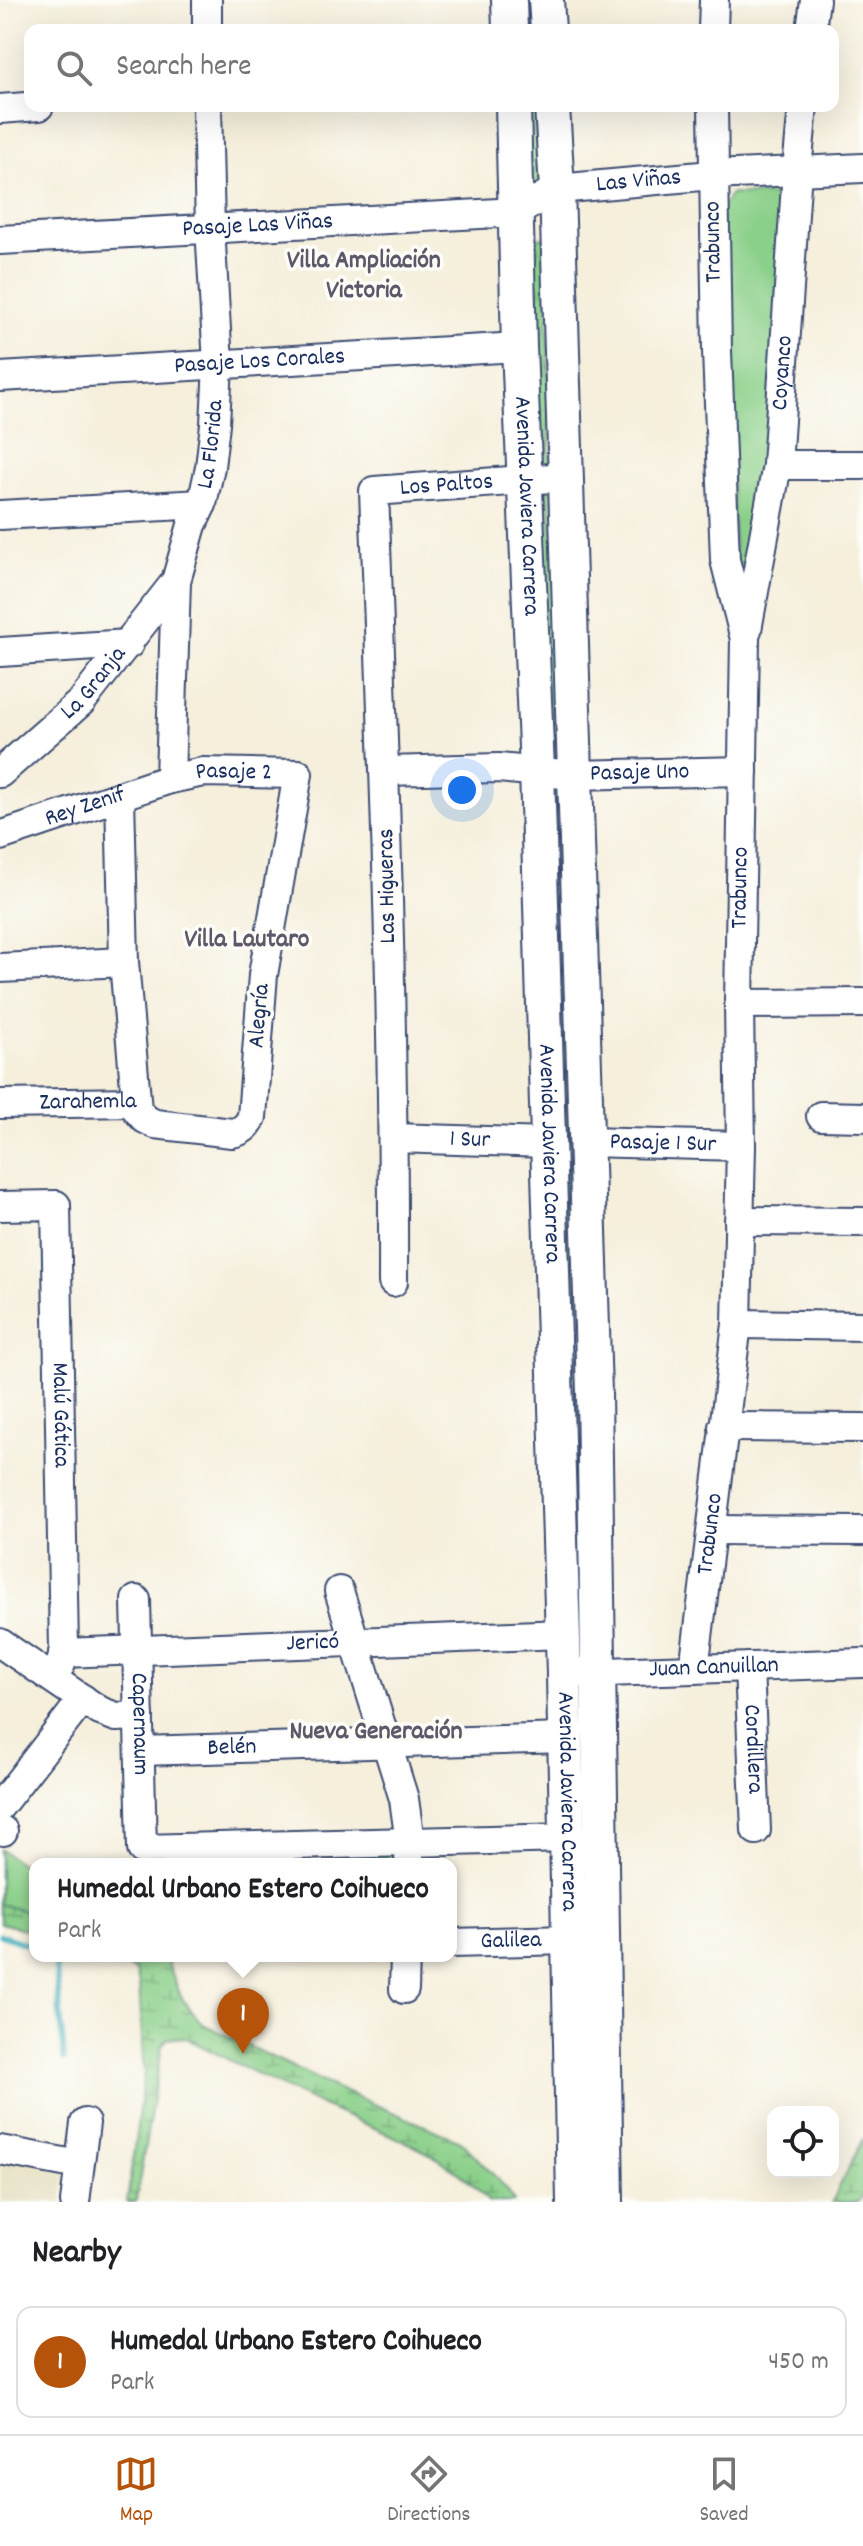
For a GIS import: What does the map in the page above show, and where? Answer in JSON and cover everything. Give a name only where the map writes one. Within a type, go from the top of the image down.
[{"type":"main road","points":[[509,0],[510,24]]},
{"type":"main road","points":[[546,0],[548,24]]},
{"type":"main road","name":"Avenida Javiera Carrera","points":[[513,112],[563,1634],[574,2202]]},
{"type":"main road","name":"Avenida Javiera Carrera","points":[[552,112],[594,1393],[606,2202]]},
{"type":"street","points":[[207,0],[207,24]]},
{"type":"street","points":[[713,24],[714,0]]},
{"type":"street","points":[[812,24],[815,0]]},
{"type":"street","points":[[0,109],[24,107]]},
{"type":"street","name":"La Florida","points":[[170,779],[176,581],[192,525],[202,504],[214,438],[218,364],[207,112]]},
{"type":"street","name":"Trabunco","points":[[694,1669],[737,1324],[741,1146],[739,1004],[745,639],[725,560],[712,175],[713,112]]},
{"type":"street","name":"Coyanco","points":[[745,639],[777,465],[802,112]]},
{"type":"street","name":"Las Viñas","points":[[517,212],[557,189],[712,175],[863,168]]},
{"type":"street","name":"Pasaje Las Viñas","points":[[0,240],[517,212]]},
{"type":"street","name":"Pasaje Los Corales","points":[[0,377],[519,347]]},
{"type":"street","points":[[777,465],[863,465]]},
{"type":"street","name":"Los Paltos","points":[[374,491],[565,477]]},
{"type":"street","name":"Las Higueras","points":[[374,491],[386,771],[394,1138],[393,1282]]},
{"type":"street","points":[[0,515],[202,504]]},
{"type":"street","name":"La Granja","points":[[0,773],[82,701],[176,581]]},
{"type":"street","points":[[0,652],[129,644]]},
{"type":"street","points":[[386,771],[537,770]]},
{"type":"street","name":"Pasaje Uno","points":[[537,770],[574,775],[743,771]]},
{"type":"street","name":"Pasaje 2","points":[[170,779],[203,772],[298,774]]},
{"type":"street","name":"Alegría","points":[[252,1117],[263,975],[298,774]]},
{"type":"street","name":"Rey Zenif","points":[[0,836],[170,779]]},
{"type":"street","points":[[120,796],[124,962],[136,1102]]},
{"type":"street","points":[[0,968],[124,962]]},
{"type":"street","points":[[739,1004],[863,1003]]},
{"type":"street","name":"Zarahemla","points":[[0,1104],[136,1102],[145,1119],[171,1126],[232,1133],[244,1129],[252,1117]]},
{"type":"street","points":[[821,1116],[863,1117]]},
{"type":"street","name":"1 Sur","points":[[394,1138],[548,1143]]},
{"type":"street","name":"Pasaje 1 Sur","points":[[585,1142],[741,1146]]},
{"type":"street","name":"Malú Gática","points":[[0,1206],[56,1205],[58,1666]]},
{"type":"street","points":[[739,1221],[863,1222]]},
{"type":"street","points":[[737,1324],[863,1326]]},
{"type":"street","points":[[723,1427],[863,1428]]},
{"type":"street","points":[[712,1530],[863,1531]]},
{"type":"street","points":[[339,1591],[404,1799],[409,1853],[568,1838]]},
{"type":"street","name":"Capernaum","points":[[136,1600],[142,1849],[409,1853]]},
{"type":"street","name":"Jericó","points":[[58,1666],[138,1651],[563,1634]]},
{"type":"street","points":[[0,1643],[58,1666],[83,1699],[108,1715],[139,1716]]},
{"type":"street","name":"Juan Canuillan","points":[[564,1674],[863,1663]]},
{"type":"street","name":"Cordillera","points":[[749,1667],[756,1830]]},
{"type":"street","points":[[1,1822],[83,1699]]},
{"type":"street","name":"Belén","points":[[140,1751],[565,1738]]},
{"type":"street","name":"Galilea","points":[[457,1943],[569,1940]]},
{"type":"street","points":[[404,1989],[405,1962]]},
{"type":"street","points":[[75,2202],[85,2123]]},
{"type":"street","points":[[0,2150],[79,2165]]},
{"type":"shaded area","points":[[0,2156],[67,2168],[62,2202],[0,2202]]},
{"type":"green space","points":[[518,112],[542,112],[545,175],[521,194]]},
{"type":"green space","points":[[731,194],[773,195],[781,204],[766,455],[749,563],[735,565],[720,209]]},
{"type":"green space","points":[[547,237],[550,469],[531,470],[526,239]]},
{"type":"green space","points":[[532,490],[551,490],[562,763],[543,762]]},
{"type":"green space","points":[[566,797],[592,1662],[573,1662],[545,798]]},
{"type":"green space","points":[[0,1849],[29,1870],[29,1912],[0,1904]]},
{"type":"green space","points":[[349,1850],[399,1850],[400,1858],[349,1858]]},
{"type":"green space","points":[[0,1903],[29,1911],[29,1930],[0,1923]]},
{"type":"green space","points":[[119,1962],[167,1962],[183,1999],[201,2023],[338,2089],[461,2141],[507,2189],[514,2202],[489,2202],[454,2169],[435,2157],[309,2100],[184,2037],[167,2039],[162,2046],[136,2200],[127,2202],[144,2072],[136,1972]]},
{"type":"green space","points":[[863,2138],[863,2193],[858,2202],[832,2202]]},
{"type":"waterway","points":[[0,1935],[29,1945]]},
{"type":"waterway","points":[[56,1962],[64,2059]]},
{"type":"place","name":"Humedal Urbano Estero Coihueco","points":[[243,2054]]},
{"type":"district","name":"Villa Ampliación Victoria","points":[[364,276]]},
{"type":"district","name":"Villa Lautaro","points":[[247,940]]},
{"type":"district","name":"Nueva Generación","points":[[376,1732]]}]
